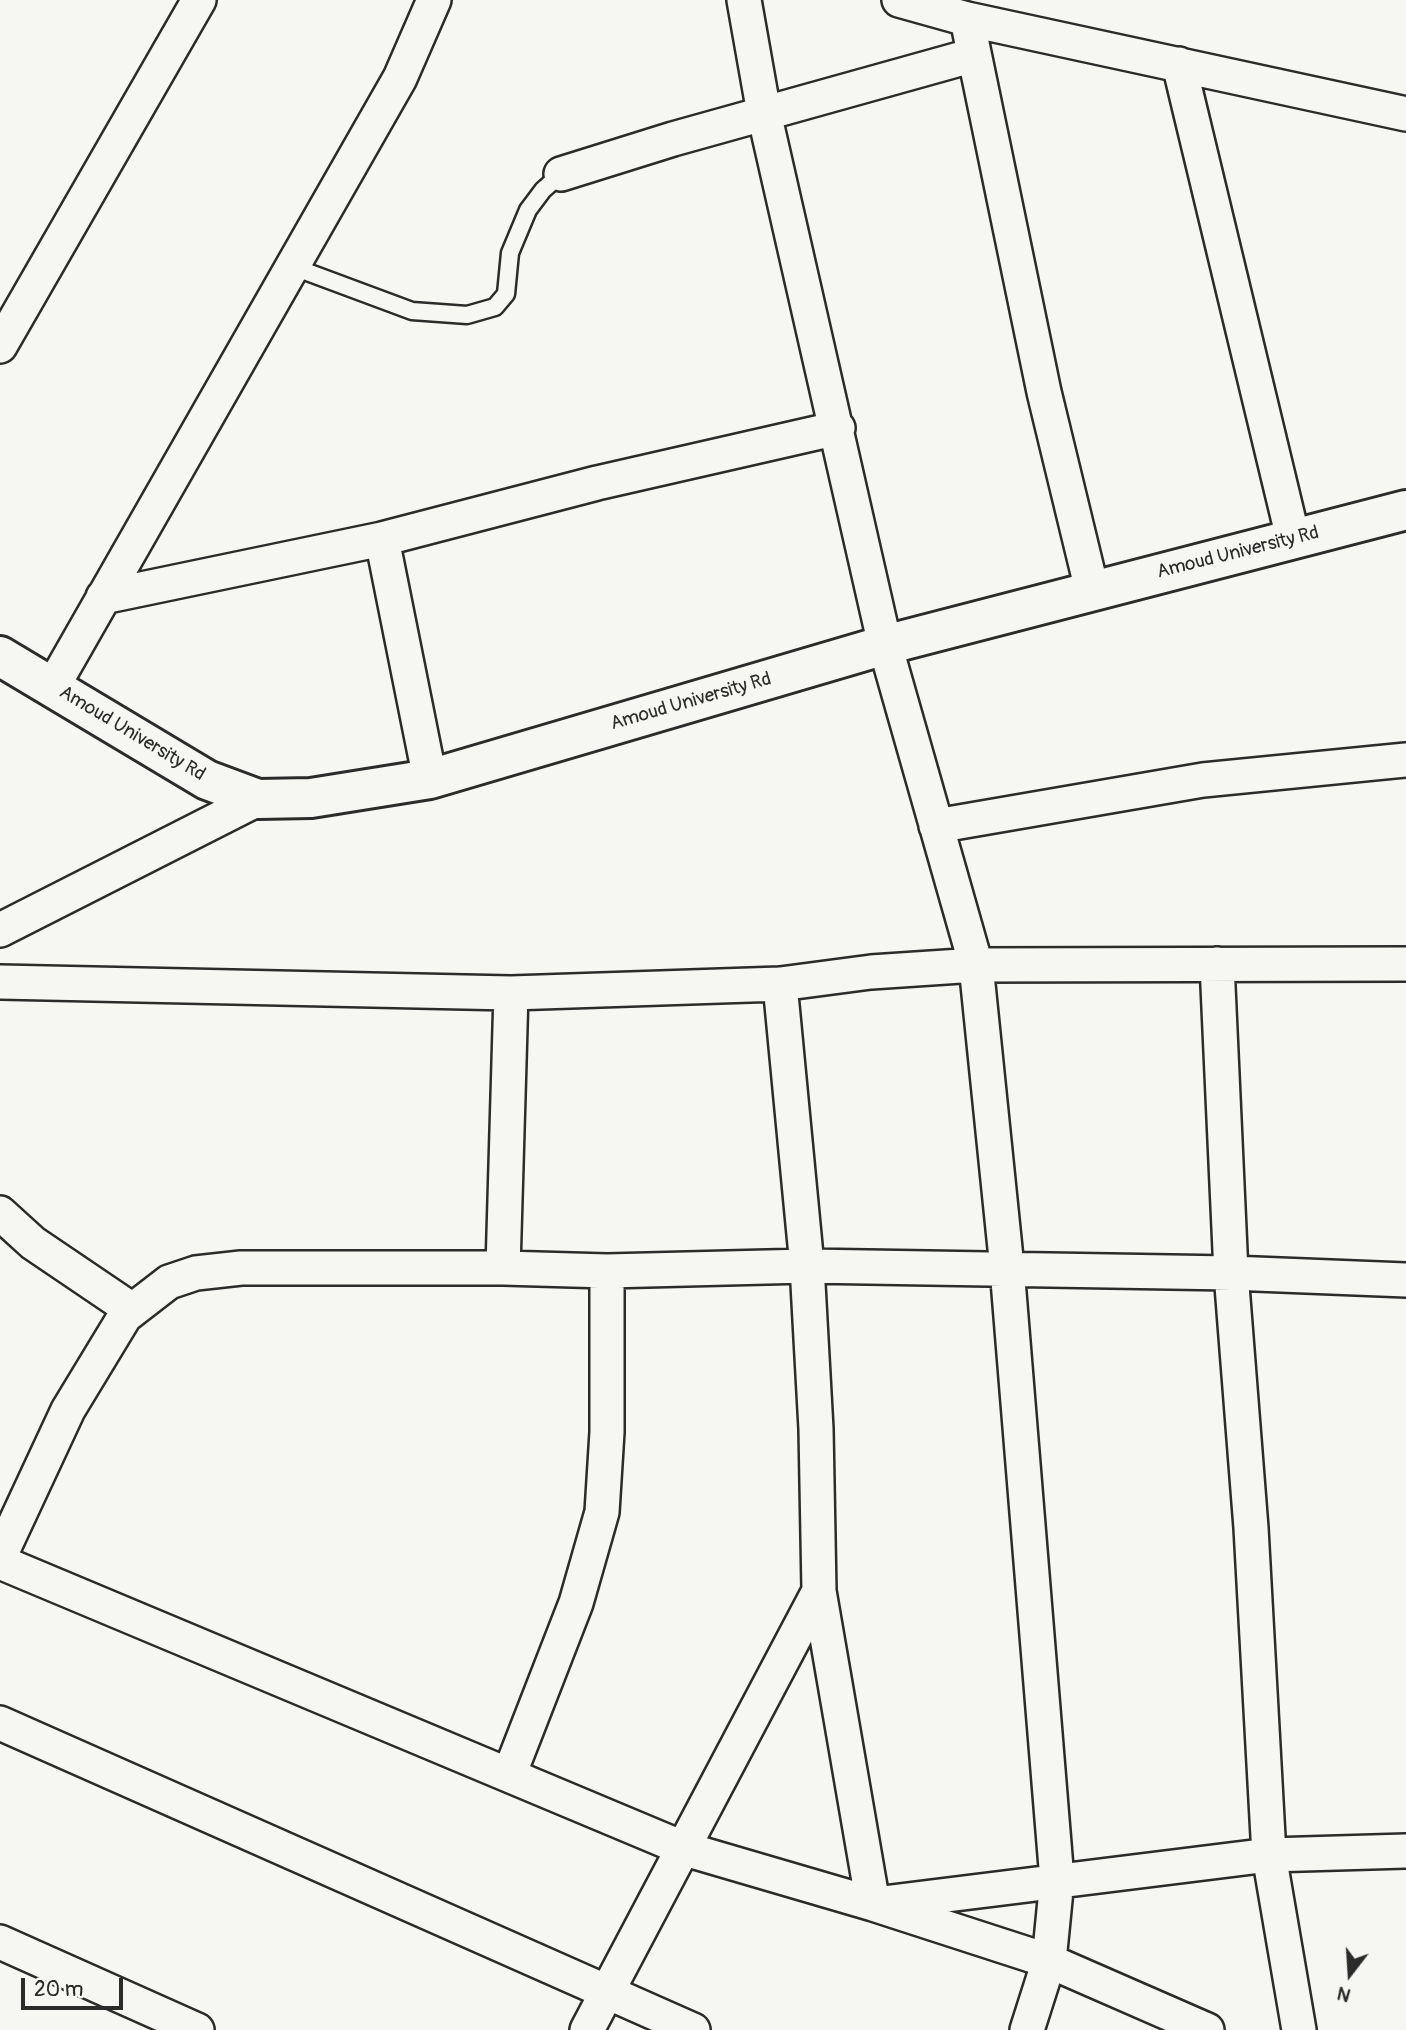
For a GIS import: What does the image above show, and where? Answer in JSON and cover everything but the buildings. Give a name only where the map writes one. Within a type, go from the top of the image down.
[{"type":"street","points":[[0,346],[199,0]]},
{"type":"street","points":[[53,687],[400,78],[434,0]]},
{"type":"street","points":[[744,0],[764,113],[838,428],[885,645],[976,965],[1007,1268],[1057,1880],[1049,1961],[1027,2030]]},
{"type":"street","points":[[899,0],[967,19],[1406,114]]},
{"type":"street","points":[[967,19],[1044,392],[1092,590]]},
{"type":"street","points":[[561,174],[764,113],[974,55]]},
{"type":"street","points":[[1179,64],[1293,538]]},
{"type":"street","points":[[103,597],[382,539],[597,483],[838,428]]},
{"type":"street","name":"Amoud University Rd","points":[[0,656],[207,780],[258,799],[311,798],[430,779],[885,645],[1406,510]]},
{"type":"street","points":[[382,539],[430,779]]},
{"type":"street","points":[[936,826],[1202,780],[1406,760]]},
{"type":"street","points":[[0,930],[258,799]]},
{"type":"street","points":[[1217,964],[1231,1273],[1251,1528],[1269,1855],[1299,2030]]},
{"type":"street","points":[[0,982],[511,993],[780,984],[871,972],[976,965],[1406,964]]},
{"type":"street","points":[[780,984],[807,1266],[816,1430],[819,1591],[873,1904]]},
{"type":"street","points":[[503,1268],[511,993]]},
{"type":"street","points":[[0,1213],[33,1243],[132,1310]]},
{"type":"street","points":[[0,1556],[68,1410],[125,1316],[169,1282],[196,1273],[241,1268],[503,1268],[607,1271],[807,1266],[1231,1273],[1406,1280]]},
{"type":"street","points":[[509,1775],[576,1604],[601,1511],[607,1432],[607,1271]]},
{"type":"street","points":[[0,1562],[685,1849],[873,1904],[1049,1961],[1207,2030]]},
{"type":"street","points":[[587,2030],[819,1591]]},
{"type":"street","points":[[0,1723],[693,2030]]},
{"type":"street","points":[[873,1904],[1269,1855],[1406,1851]]},
{"type":"street","points":[[0,1942],[197,2030]]},
{"type":"lane","points":[[291,266],[412,311],[467,315],[495,307],[506,294],[510,253],[528,210],[543,190],[561,174]]}]
